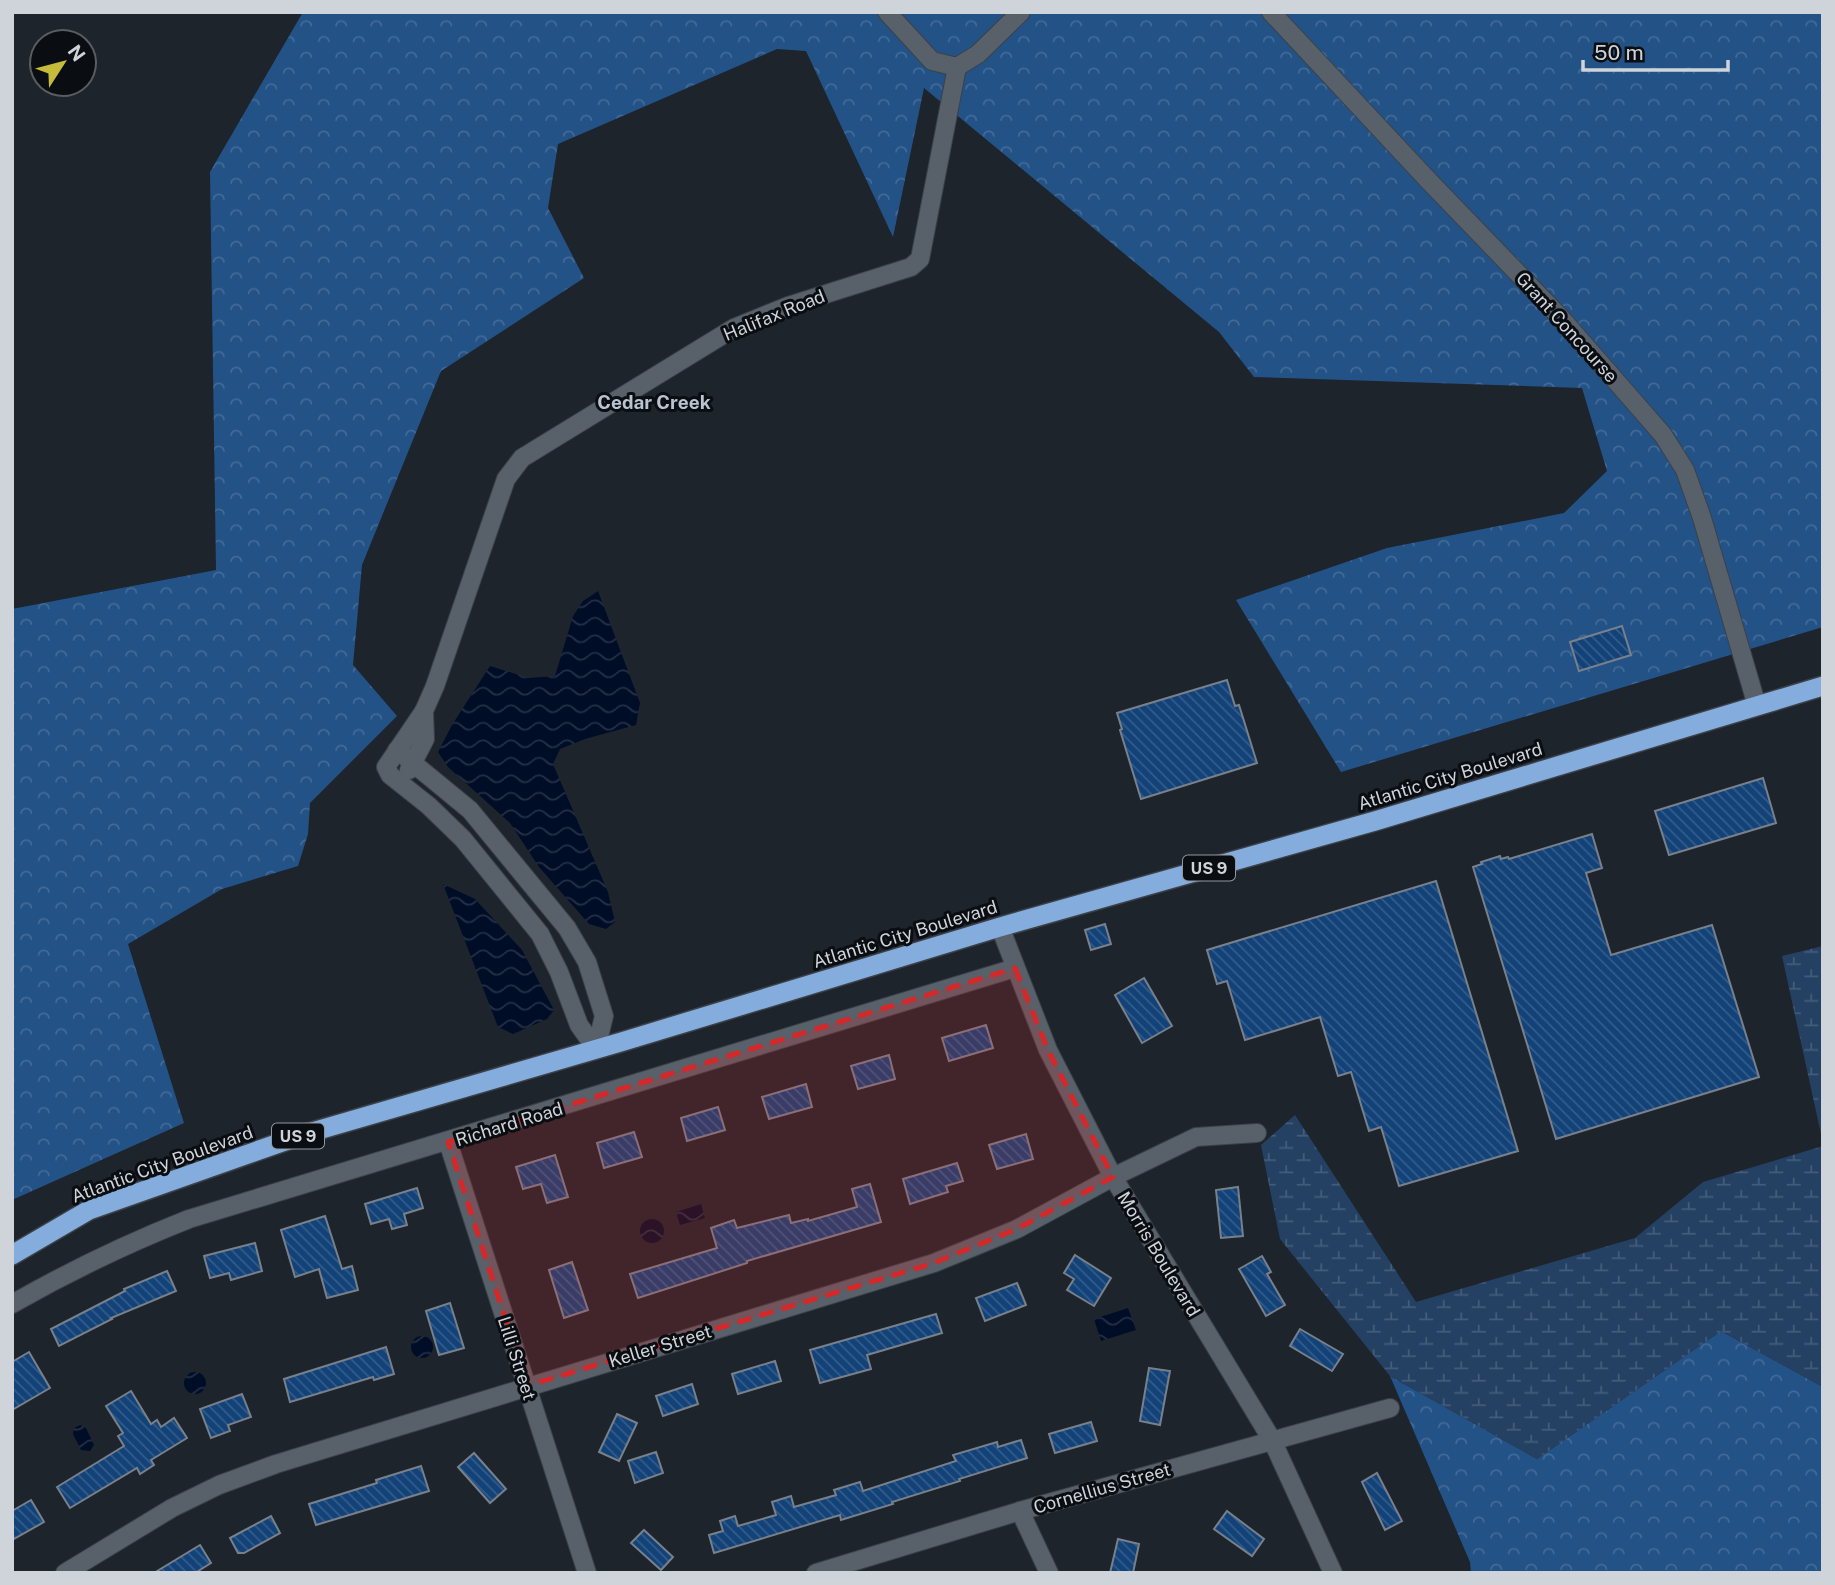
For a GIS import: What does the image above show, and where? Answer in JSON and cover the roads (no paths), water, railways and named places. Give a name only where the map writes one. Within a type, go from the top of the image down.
[{"type":"highway","name":"Atlantic City Boulevard","points":[[12,1255],[89,1210],[305,1134],[1823,686]]},
{"type":"street","points":[[887,12],[932,61],[957,67],[978,54],[1021,12]]},
{"type":"street","name":"Grant Concourse","points":[[1271,12],[1561,318],[1663,435],[1685,470],[1702,518],[1757,706]]},
{"type":"street","name":"Halifax Road","points":[[397,750],[424,711],[440,674],[506,479],[522,458],[734,328],[788,306],[911,267],[920,259],[957,67]]},
{"type":"street","name":"Halifax Road","points":[[401,783],[425,739],[424,711]]},
{"type":"street","points":[[397,750],[470,810],[567,928],[587,962],[604,1016],[596,1049],[579,1025],[559,972],[540,934],[463,839],[429,806],[390,775],[386,767],[397,750]]},
{"type":"street","name":"Morris Boulevard","points":[[1000,927],[1048,1050],[1113,1177],[1272,1440],[1334,1573]]},
{"type":"street","name":"Richard Road","points":[[12,1304],[132,1242],[189,1219],[1015,968]]},
{"type":"street","name":"Keller Street","points":[[65,1573],[172,1508],[219,1485],[276,1464],[527,1386],[934,1263],[1017,1229],[1113,1177],[1196,1137],[1258,1133]]},
{"type":"street","name":"Lilli Street","points":[[448,1142],[587,1573]]},
{"type":"street","name":"Cornellius Street","points":[[816,1573],[1020,1511],[1390,1408]]},
{"type":"street","points":[[1020,1511],[1049,1573]]},
{"type":"water","points":[[598,591],[640,703],[636,725],[560,749],[553,764],[608,892],[615,922],[606,929],[589,924],[539,867],[510,823],[448,767],[438,752],[490,666],[529,678],[555,676],[573,616],[583,601]]},
{"type":"water","points":[[443,884],[475,899],[522,950],[554,1010],[547,1019],[513,1034],[498,1027]]},
{"type":"water","points":[[701,1204],[705,1218],[680,1225],[676,1212]]},
{"type":"water","points":[[652,1219],[661,1222],[664,1231],[661,1240],[652,1243],[643,1240],[640,1231],[643,1222]]},
{"type":"water","points":[[1128,1308],[1136,1330],[1101,1341],[1094,1319]]},
{"type":"water","points":[[422,1336],[430,1339],[433,1347],[430,1355],[422,1358],[414,1355],[411,1347],[414,1339]]},
{"type":"water","points":[[195,1372],[203,1375],[206,1383],[203,1391],[195,1394],[187,1391],[184,1383],[187,1375]]},
{"type":"water","points":[[80,1425],[86,1428],[94,1445],[90,1451],[81,1450],[73,1434],[74,1428]]},
{"type":"district","name":"Cedar Creek","points":[[654,402]]}]
